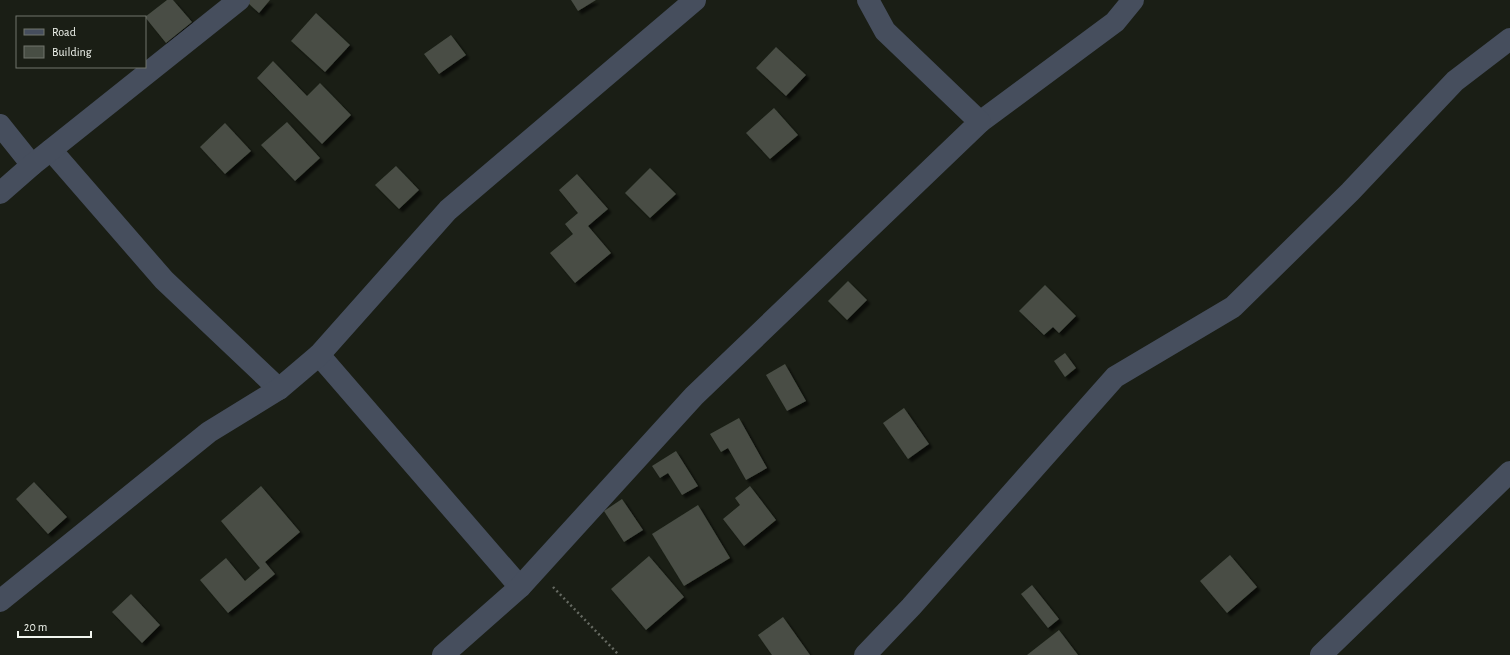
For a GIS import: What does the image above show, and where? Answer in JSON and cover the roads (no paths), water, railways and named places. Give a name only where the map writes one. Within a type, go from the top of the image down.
[{"type":"street","points":[[0,193],[32,165],[239,0]]},
{"type":"street","points":[[0,601],[209,432],[279,389],[319,355],[448,210],[695,0]]},
{"type":"street","points":[[868,0],[885,31],[980,122]]},
{"type":"street","points":[[443,655],[520,587],[694,396],[980,122],[1115,22],[1133,0]]},
{"type":"street","points":[[865,655],[911,607],[1115,377],[1232,307],[1350,192],[1455,81],[1510,40]]},
{"type":"street","points":[[0,125],[32,165]]},
{"type":"street","points":[[52,150],[164,280],[279,389]]},
{"type":"street","points":[[319,355],[520,587]]},
{"type":"street","points":[[1321,655],[1510,472]]}]
